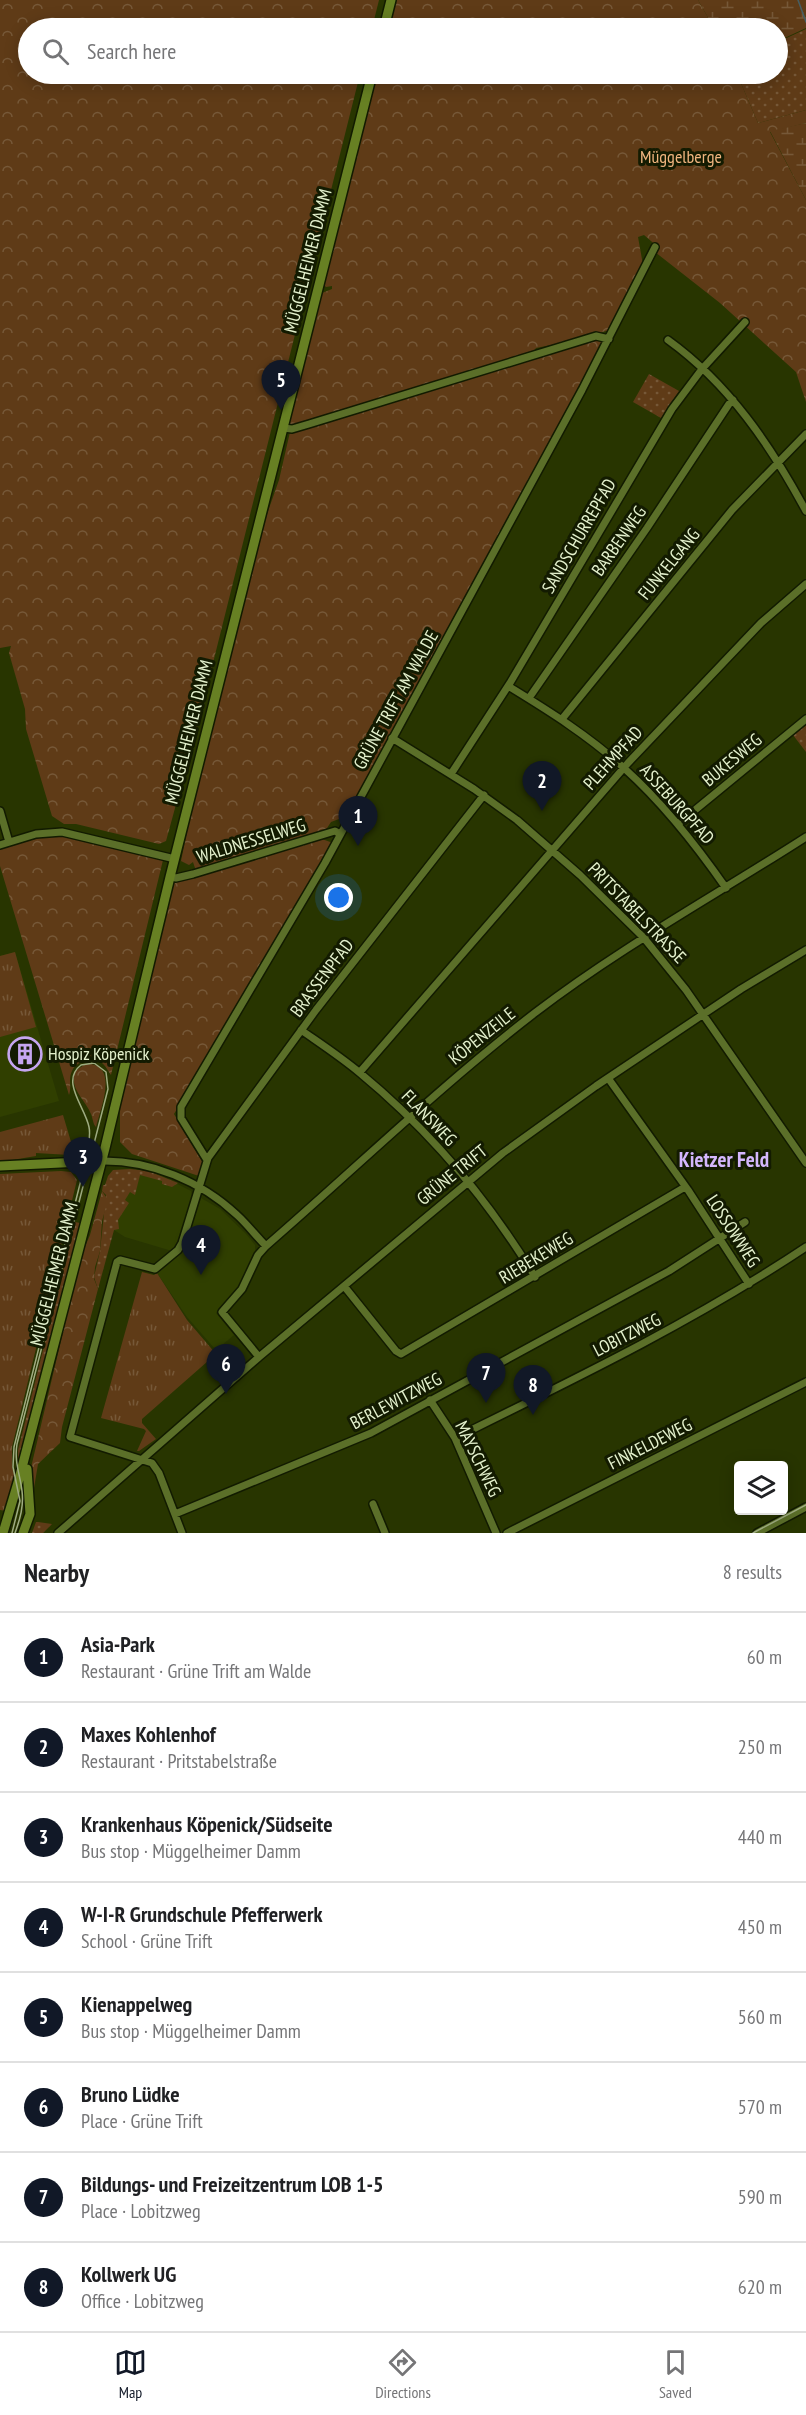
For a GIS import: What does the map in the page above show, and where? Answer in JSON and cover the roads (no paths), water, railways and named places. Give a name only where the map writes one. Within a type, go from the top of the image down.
[{"type":"main road","points":[[386,18],[391,0]]},
{"type":"main road","name":"MÜGGELHEIMER DAMM","points":[[3,1533],[101,1161],[369,84]]},
{"type":"main road","points":[[0,1166],[101,1161]]},
{"type":"main road","name":"MÜGGELHEIMER DAMM","points":[[23,1533],[30,1514],[26,1473],[40,1413],[39,1399]]},
{"type":"street","name":"GRÜNE TRIFT AM WALDE","points":[[207,1160],[181,1118],[181,1107],[325,862],[609,339],[655,247]]},
{"type":"street","name":"SANDSCHURREPFAD","points":[[451,774],[508,686],[658,431],[702,369],[745,322]]},
{"type":"street","points":[[283,428],[292,429],[596,336],[609,339]]},
{"type":"street","points":[[668,340],[734,400],[778,460],[806,511]]},
{"type":"street","name":"BARBENWEG","points":[[529,698],[729,404],[734,400]]},
{"type":"street","name":"FUNKELGANG","points":[[562,719],[717,528],[778,460],[806,434]]},
{"type":"street","name":"PLEHMPFAD","points":[[360,1072],[624,768],[744,640],[806,584]]},
{"type":"street","name":"ASSEBURGPFAD","points":[[508,686],[562,719],[624,768],[678,824],[726,888]]},
{"type":"street","name":"BUKESWEG","points":[[678,824],[806,719]]},
{"type":"street","name":"PRITSTABELSTRASSE","points":[[392,738],[483,795],[553,850],[644,938],[704,1014],[806,1163]]},
{"type":"street","name":"BRASSENPFAD","points":[[199,1188],[207,1160],[301,1030],[483,795]]},
{"type":"street","points":[[0,811],[9,842]]},
{"type":"street","name":"WALDNESSELWEG","points":[[170,877],[193,874],[335,831],[340,834]]},
{"type":"street","points":[[0,844],[36,834],[62,832],[175,859]]},
{"type":"street","name":"KÖPENZEILE","points":[[259,1357],[222,1312],[242,1289],[258,1256],[266,1246],[408,1117],[537,1011],[644,938],[806,837]]},
{"type":"street","name":"GRÜNE TRIFT","points":[[58,1533],[259,1357],[467,1182],[534,1129],[704,1014],[806,950]]},
{"type":"street","name":"FLANSWEG","points":[[301,1030],[360,1072],[408,1117],[467,1182],[502,1225],[535,1277]]},
{"type":"street","name":"LOSSOWWEG","points":[[608,1078],[685,1187],[749,1284]]},
{"type":"street","points":[[101,1161],[120,1160],[151,1167],[199,1188],[235,1213],[266,1246]]},
{"type":"street","name":"RIEBEKEWEG","points":[[344,1286],[396,1352],[401,1354],[685,1187]]},
{"type":"street","points":[[182,1533],[157,1469],[152,1463],[143,1458],[72,1439],[70,1432],[117,1262],[120,1260],[154,1269],[172,1255],[182,1244],[199,1188]]},
{"type":"street","name":"BERLEWITZWEG","points":[[175,1514],[354,1440],[669,1271],[745,1222]]},
{"type":"street","name":"LOBITZWEG","points":[[455,1438],[659,1336],[749,1284],[806,1247]]},
{"type":"street","name":"FINKELDEWEG","points":[[507,1533],[806,1382]]},
{"type":"street","name":"MAYSCHWEG","points":[[430,1400],[455,1438],[496,1533]]},
{"type":"street","points":[[373,1504],[385,1533]]},
{"type":"street","points":[[757,1533],[806,1507]]},
{"type":"waterway","points":[[798,0],[806,22]]},
{"type":"tram line","points":[[12,1533],[20,1501],[13,1467],[14,1447],[87,1156],[90,1134],[87,1119],[73,1086],[73,1079],[75,1071],[81,1065],[94,1063],[106,1072],[108,1089],[17,1444],[22,1502],[15,1533]]},
{"type":"tram line","points":[[753,1533],[806,1505]]},
{"type":"place","name":"Kienappelweg","points":[[281,410]]},
{"type":"place","name":"Maxes Kohlenhof","points":[[542,811]]},
{"type":"place","name":"Asia-Park","points":[[358,846]]},
{"type":"place","name":"Hospiz Köpenick","points":[[25,1054]]},
{"type":"place","name":"Krankenhaus Köpenick/Südseite","points":[[83,1187]]},
{"type":"place","name":"W-I-R Grundschule Pfefferwerk","points":[[201,1275]]},
{"type":"place","name":"Bruno Lüdke","points":[[226,1394]]},
{"type":"place","name":"Bildungs- und Freizeitzentrum LOB 1-5","points":[[486,1403]]},
{"type":"place","name":"Kollwerk UG","points":[[533,1415]]},
{"type":"district","name":"Kietzer Feld","points":[[724,1160]]},
{"type":"park label","name":"Müggelberge","points":[[681,157]]}]
